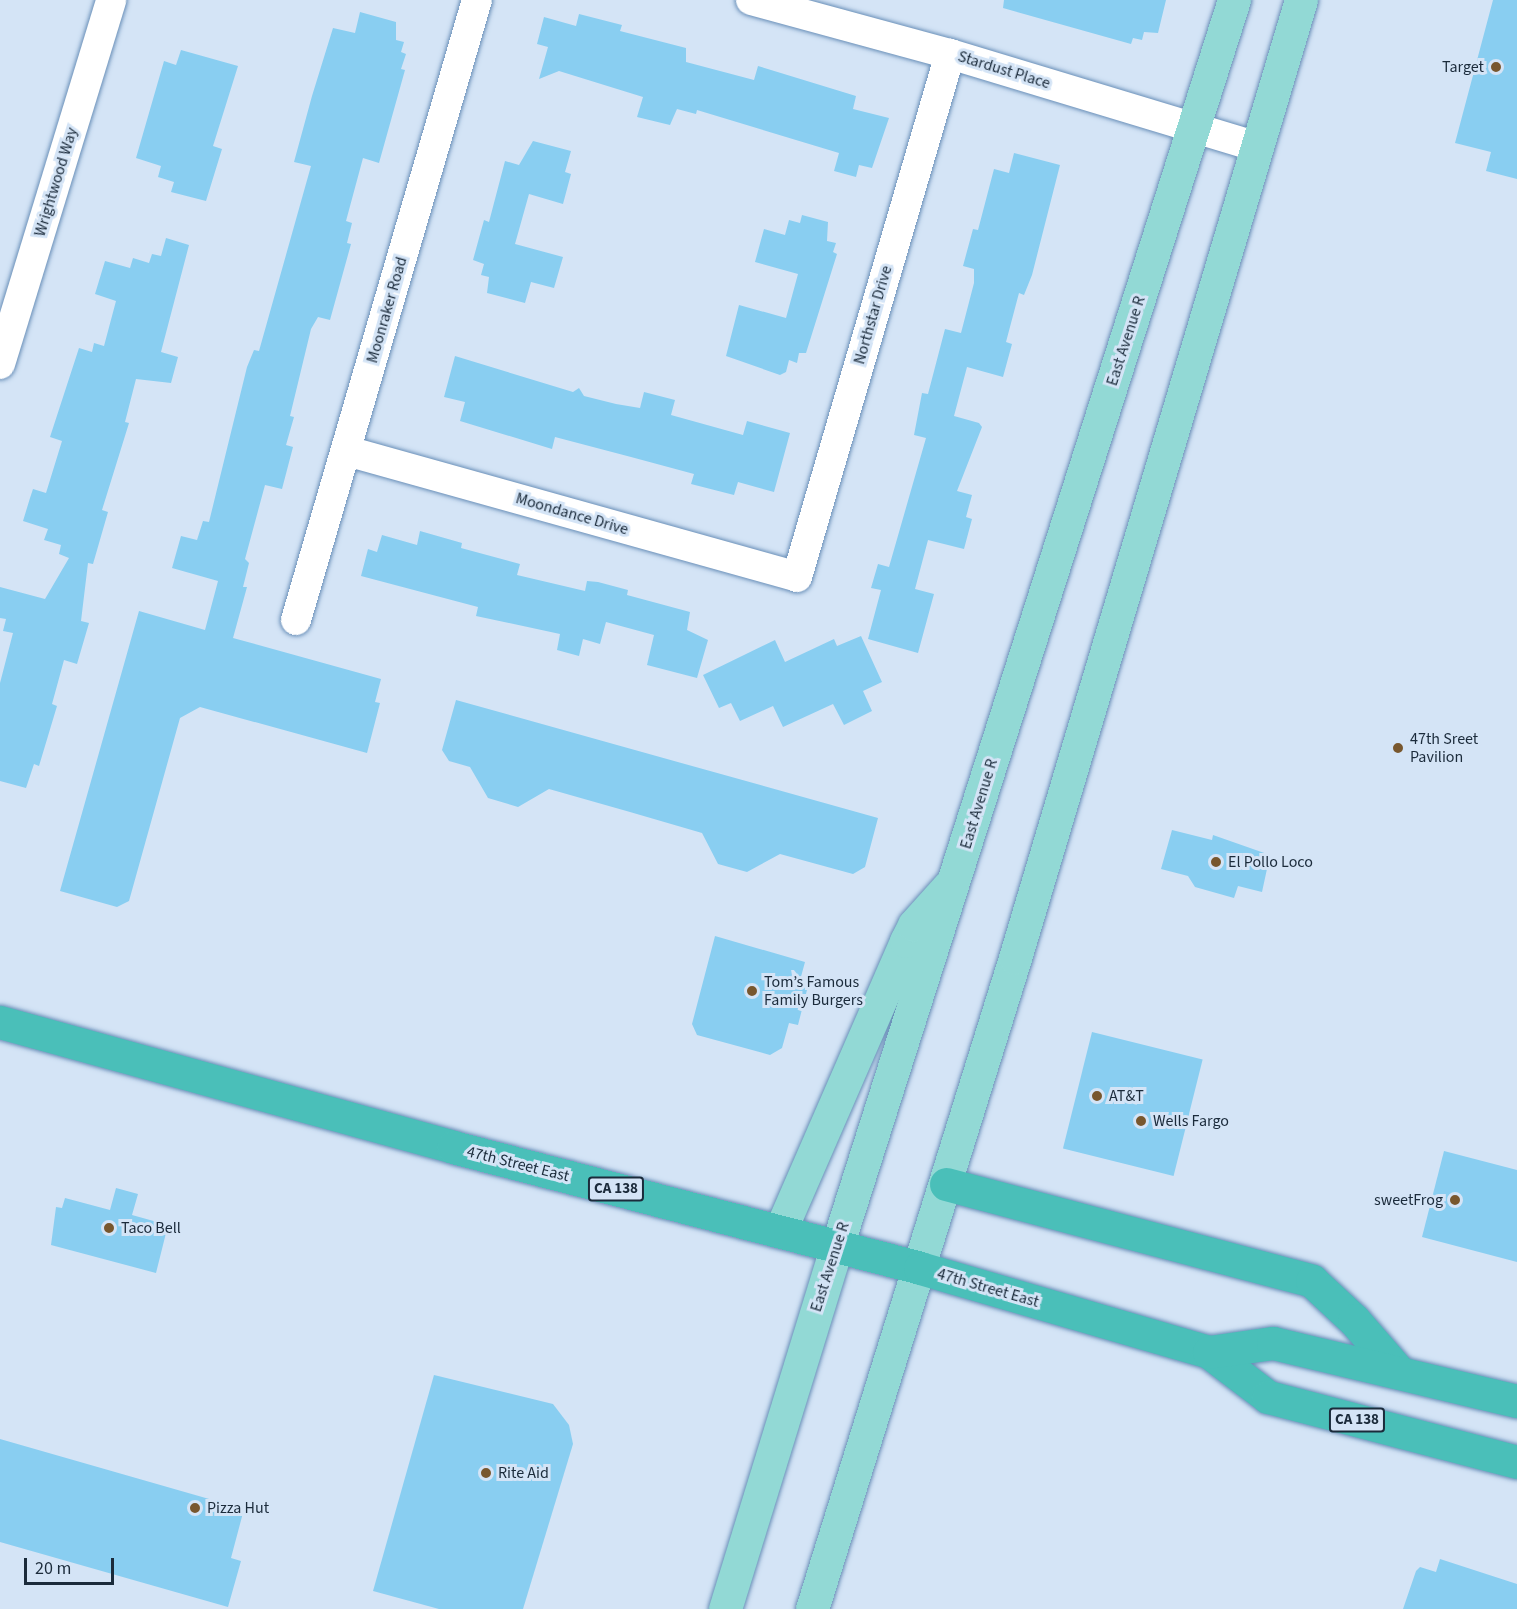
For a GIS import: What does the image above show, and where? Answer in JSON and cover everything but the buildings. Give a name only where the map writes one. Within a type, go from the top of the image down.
[{"type":"highway","name":"47th Street East","points":[[0,1023],[453,1147],[920,1268],[1209,1352],[1268,1397],[1517,1462]]},
{"type":"highway","points":[[946,1184],[1312,1281],[1354,1320],[1399,1372]]},
{"type":"highway","name":"47th Street East","points":[[1209,1352],[1273,1343],[1517,1401]]},
{"type":"main road","name":"East Avenue R","points":[[725,1609],[837,1246],[1234,0]]},
{"type":"main road","points":[[812,1609],[946,1184],[1141,541],[1255,146],[1301,0]]},
{"type":"main road","points":[[780,1231],[910,933],[956,878]]},
{"type":"street","name":"Wrightwood Way","points":[[0,364],[111,0]]},
{"type":"street","name":"Moonraker Road","points":[[296,620],[477,0]]},
{"type":"street","name":"Stardust Place","points":[[751,0],[950,54],[1255,146]]},
{"type":"street","name":"Northstar Drive","points":[[796,577],[950,54]]},
{"type":"street","name":"Moondance Drive","points":[[347,451],[796,577]]},
{"type":"place","name":"Target","points":[[1496,67]]},
{"type":"place","name":"47th Sreet Pavilion","points":[[1398,748]]},
{"type":"place","name":"El Pollo Loco","points":[[1216,862]]},
{"type":"place","name":"Tom’s Famous Family Burgers","points":[[752,991]]},
{"type":"place","name":"AT&T","points":[[1097,1096]]},
{"type":"place","name":"Wells Fargo","points":[[1141,1121]]},
{"type":"place","name":"sweetFrog","points":[[1455,1200]]},
{"type":"place","name":"Taco Bell","points":[[109,1228]]},
{"type":"place","name":"Rite Aid","points":[[486,1473]]},
{"type":"place","name":"Pizza Hut","points":[[195,1508]]}]
